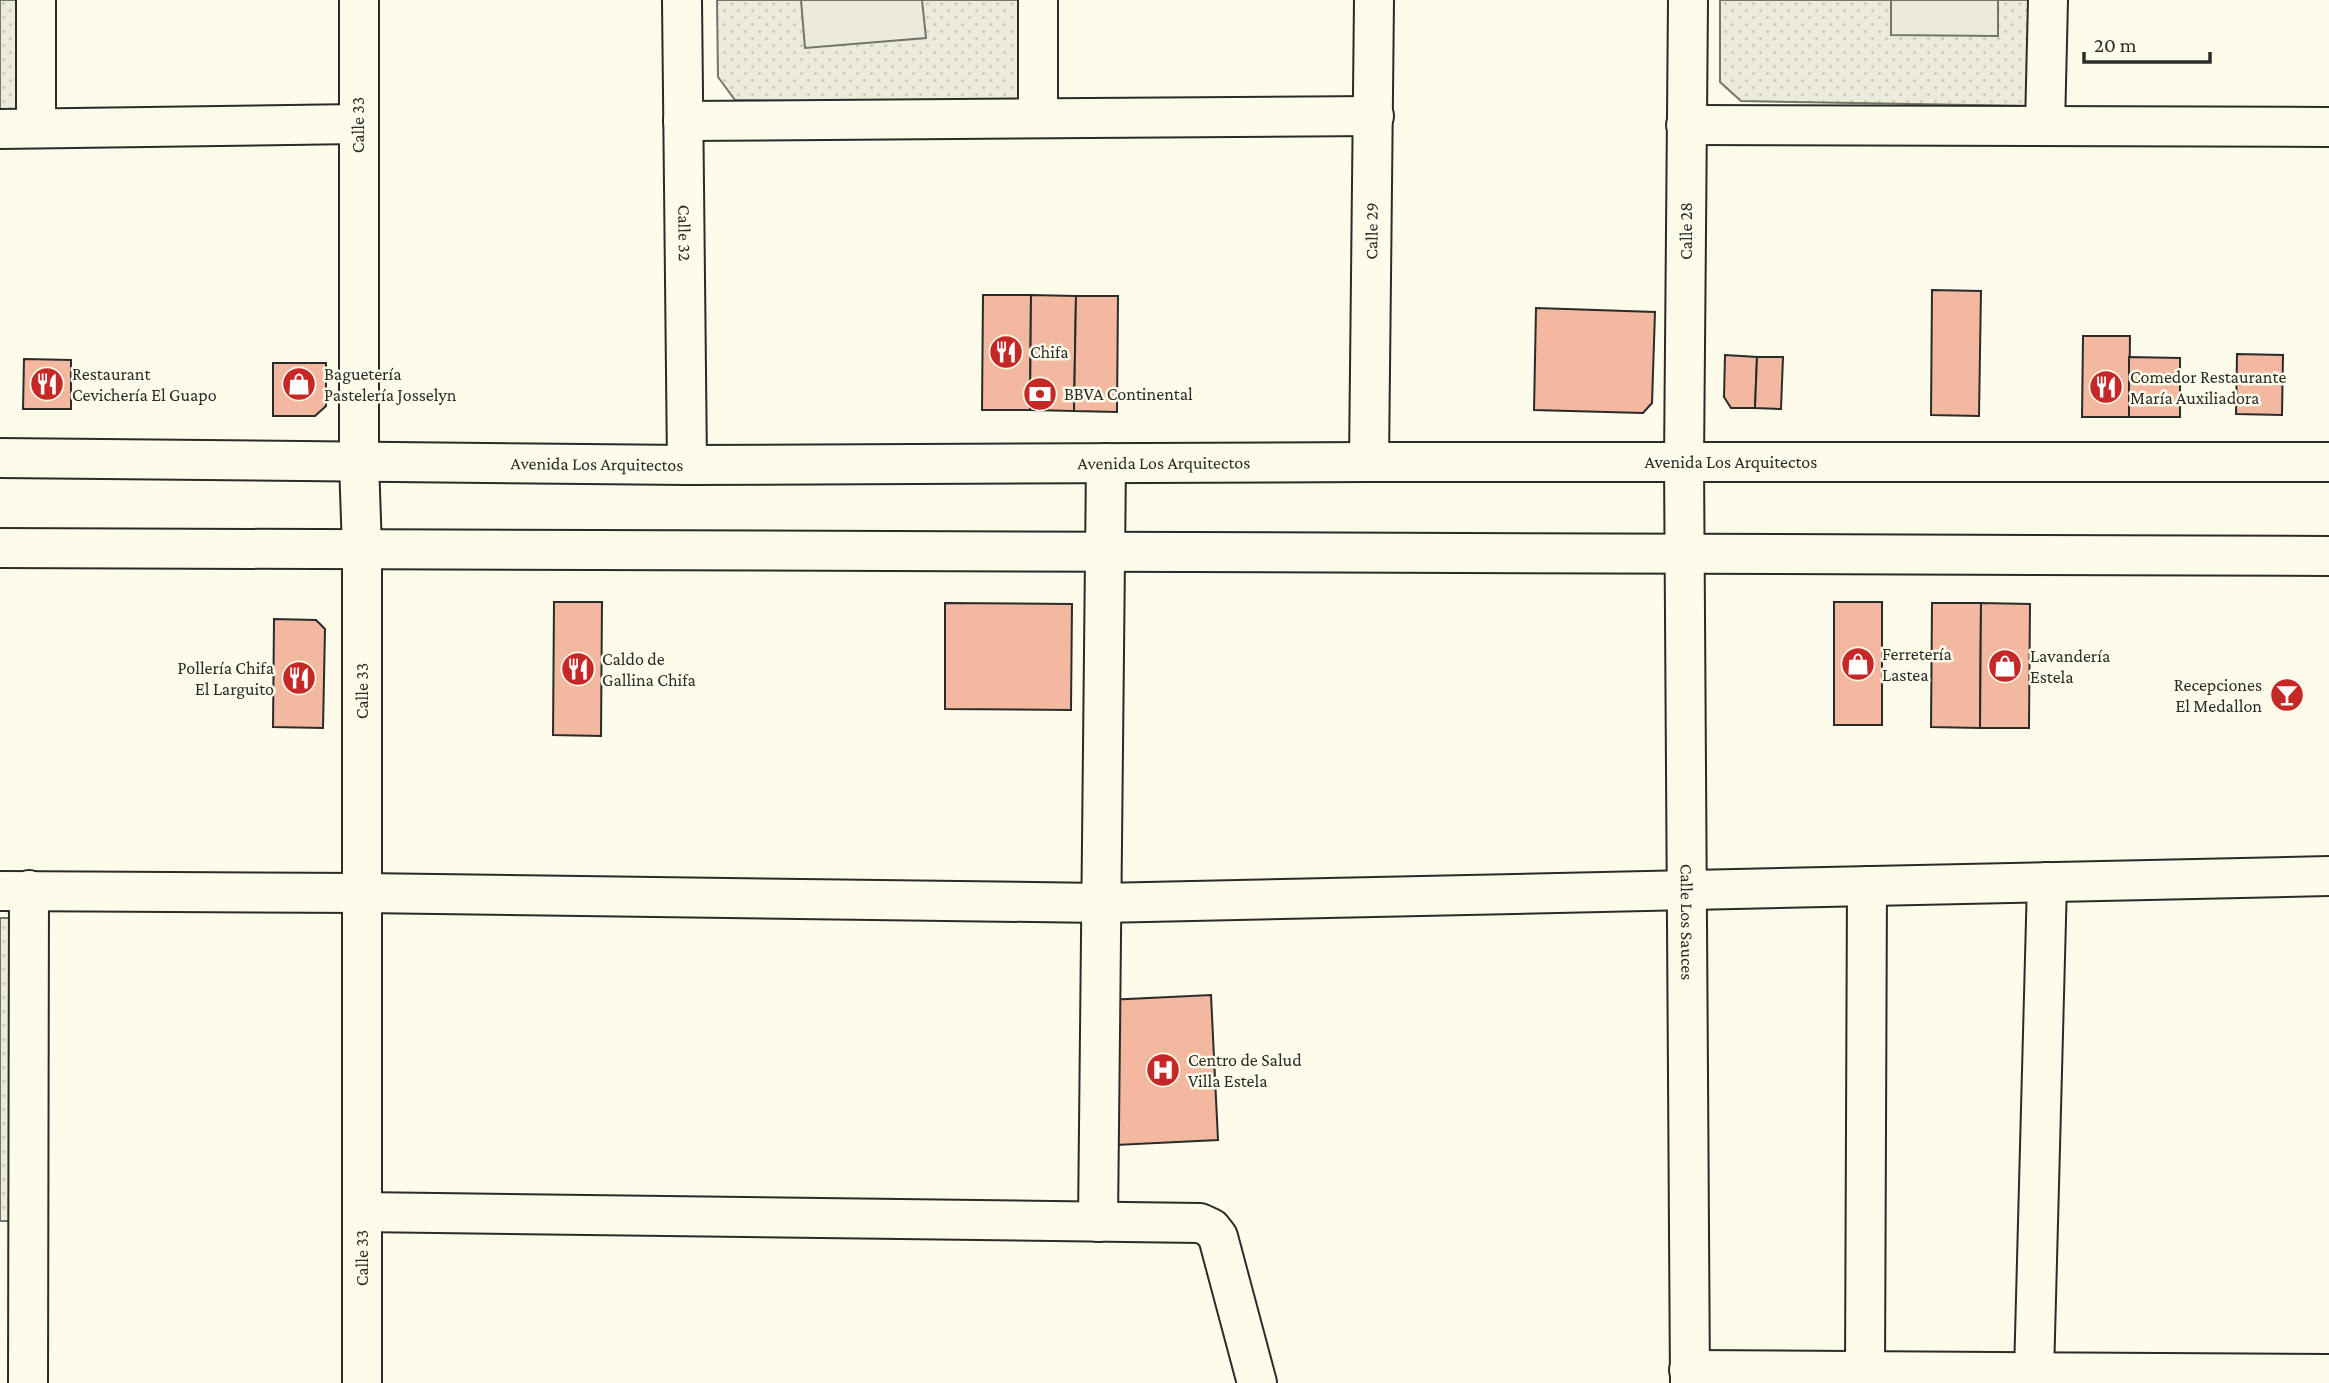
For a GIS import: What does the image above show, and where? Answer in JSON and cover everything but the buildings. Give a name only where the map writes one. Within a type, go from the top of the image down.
[{"type":"street","points":[[36,0],[18,128],[358,124]]},
{"type":"street","name":"Calle 33","points":[[359,0],[362,1383]]},
{"type":"street","name":"Calle 32","points":[[682,0],[687,465]]},
{"type":"street","points":[[1038,0],[1038,118]]},
{"type":"street","name":"Calle 29","points":[[1369,462],[1374,0]]},
{"type":"street","name":"Calle 28","points":[[1684,462],[1688,0]]},
{"type":"street","points":[[2045,126],[2048,0]]},
{"type":"street","points":[[683,121],[1374,116]]},
{"type":"street","points":[[1686,125],[2329,127]]},
{"type":"street","name":"Avenida Los Arquitectos","points":[[0,458],[687,465],[2329,462]]},
{"type":"street","name":"Calle Los Sauces","points":[[1684,462],[1690,1377]]},
{"type":"street","points":[[1098,1222],[1105,463]]},
{"type":"street","points":[[0,548],[2329,556]]},
{"type":"street","points":[[28,1383],[14,1246],[15,890],[1101,903],[2329,876]]},
{"type":"street","points":[[2034,1374],[2047,882]]},
{"type":"street","points":[[1865,1372],[1867,886]]},
{"type":"street","points":[[362,1212],[1200,1223],[1211,1228],[1218,1237],[1257,1383]]},
{"type":"street","points":[[1690,1377],[1865,1372],[2329,1374]]},
{"type":"shaded area","points":[[0,0],[36,0],[36,128],[0,127]]},
{"type":"shaded area","points":[[717,0],[1029,0],[1029,93],[1013,104],[735,100],[718,77]]},
{"type":"shaded area","points":[[801,0],[922,0],[926,38],[805,48]]},
{"type":"shaded area","points":[[1720,0],[2032,0],[2033,106],[1741,101],[1720,82]]},
{"type":"shaded area","points":[[1891,0],[1998,0],[1998,36],[1891,35]]},
{"type":"shaded area","points":[[0,918],[15,918],[20,1221],[0,1221]]},
{"type":"place","name":"Chifa","points":[[1006,352]]},
{"type":"place","name":"Restaurant Cevichería El Guapo","points":[[47,384]]},
{"type":"place","name":"Baguetería Pastelería Josselyn","points":[[299,384]]},
{"type":"place","name":"Comedor Restaurante María Auxiliadora","points":[[2106,387]]},
{"type":"place","name":"BBVA Continental","points":[[1040,394]]},
{"type":"place","name":"Ferretería Lastea","points":[[1858,664]]},
{"type":"place","name":"Lavandería Estela","points":[[2005,666]]},
{"type":"place","name":"Caldo de Gallina Chifa","points":[[578,669]]},
{"type":"place","name":"Pollería Chifa El Larguito","points":[[299,678]]},
{"type":"place","name":"Recepciones El Medallon","points":[[2287,695]]},
{"type":"place","name":"Centro de Salud Villa Estela","points":[[1163,1070]]}]
